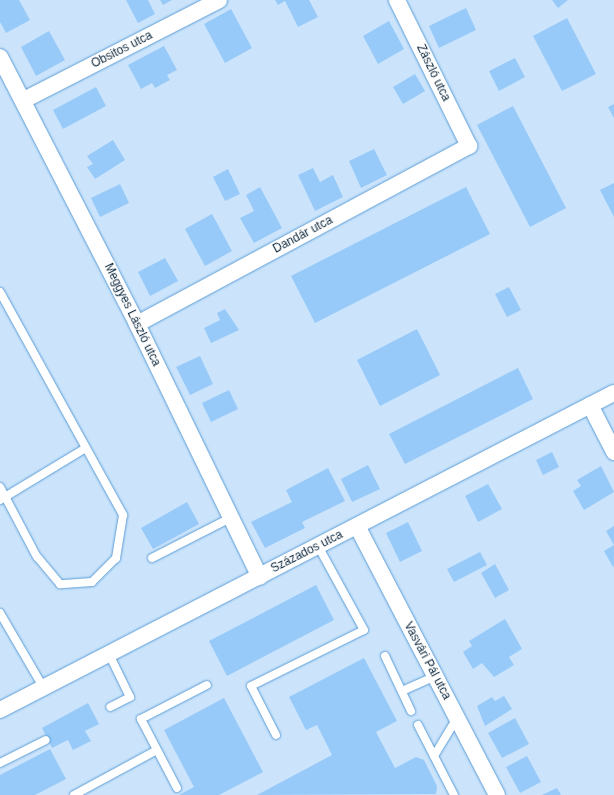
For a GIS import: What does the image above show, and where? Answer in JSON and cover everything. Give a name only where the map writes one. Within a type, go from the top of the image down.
[{"type":"street","name":"Obsitos utca","points":[[24,100],[219,0]]},
{"type":"street","name":"Zászló utca","points":[[397,0],[469,146]]},
{"type":"street","name":"Meggyes László utca","points":[[0,56],[24,100],[137,324],[260,577]]},
{"type":"street","name":"Dandár utca","points":[[137,324],[469,146]]},
{"type":"street","name":"Százados utca","points":[[0,710],[614,393]]},
{"type":"street","points":[[590,405],[614,452]]},
{"type":"street","name":"Vasvári Pál utca","points":[[357,526],[497,795]]},
{"type":"lane","points":[[0,292],[123,515],[116,558],[92,582],[60,584],[37,557],[3,498],[0,487]]},
{"type":"lane","points":[[3,498],[86,448]]},
{"type":"lane","points":[[152,558],[230,518]]},
{"type":"lane","points":[[276,735],[251,686],[364,630],[318,546]]},
{"type":"lane","points":[[0,613],[43,687]]},
{"type":"lane","points":[[109,654],[130,697],[110,707]]},
{"type":"lane","points":[[385,656],[411,711]]},
{"type":"lane","points":[[402,691],[435,676]]},
{"type":"lane","points":[[177,788],[141,719],[207,685]]},
{"type":"lane","points":[[434,756],[457,718]]},
{"type":"lane","points":[[418,725],[454,795]]},
{"type":"lane","points":[[0,763],[46,740]]},
{"type":"lane","points":[[74,795],[158,750]]},
{"type":"building","points":[[0,0],[19,0],[30,20],[6,33],[0,22]]},
{"type":"building","points":[[126,0],[148,0],[155,14],[138,23]]},
{"type":"building","points":[[160,0],[172,0],[163,5]]},
{"type":"building","points":[[275,0],[309,0],[318,17],[298,27],[285,1],[278,5]]},
{"type":"building","points":[[552,0],[568,0],[558,8]]},
{"type":"building","points":[[466,8],[476,30],[439,48],[429,26]]},
{"type":"building","points":[[231,9],[252,48],[225,63],[204,24]]},
{"type":"building","points":[[567,18],[596,74],[562,91],[533,36]]},
{"type":"building","points":[[389,21],[404,49],[378,64],[363,36]]},
{"type":"building","points":[[49,31],[65,60],[36,76],[21,47]]},
{"type":"building","points":[[164,46],[177,70],[167,75],[170,80],[155,88],[152,83],[141,89],[128,65]]},
{"type":"building","points":[[515,58],[525,77],[499,91],[489,71]]},
{"type":"building","points":[[415,74],[425,91],[403,104],[393,87]]},
{"type":"building","points":[[96,87],[106,106],[63,129],[53,110]]},
{"type":"building","points":[[614,104],[614,118],[608,107]]},
{"type":"building","points":[[513,106],[566,208],[530,227],[477,125]]},
{"type":"building","points":[[113,140],[125,160],[95,179],[87,167],[93,164],[87,156]]},
{"type":"building","points":[[374,149],[387,175],[361,188],[349,161]]},
{"type":"building","points":[[313,168],[320,182],[333,175],[343,197],[315,211],[298,175]]},
{"type":"building","points":[[228,169],[240,194],[225,201],[213,177]]},
{"type":"building","points":[[614,183],[614,217],[600,190]]},
{"type":"building","points":[[120,184],[129,203],[100,217],[91,198]]},
{"type":"building","points":[[260,187],[282,228],[254,243],[240,218],[254,211],[246,195]]},
{"type":"building","points":[[466,187],[490,234],[315,323],[291,276]]},
{"type":"building","points":[[212,214],[232,251],[205,266],[185,229]]},
{"type":"building","points":[[165,258],[178,281],[150,296],[138,272]]},
{"type":"building","points":[[509,287],[521,310],[507,317],[495,294]]},
{"type":"building","points":[[225,309],[239,330],[211,343],[204,328],[220,320],[217,313]]},
{"type":"building","points":[[417,329],[440,375],[380,406],[357,360]]},
{"type":"building","points":[[200,356],[213,384],[190,395],[176,367]]},
{"type":"building","points":[[518,368],[533,399],[405,464],[389,434]]},
{"type":"building","points":[[229,390],[238,409],[211,422],[202,403]]},
{"type":"building","points":[[552,452],[559,467],[543,475],[536,460]]},
{"type":"building","points":[[368,465],[380,489],[352,502],[341,479]]},
{"type":"building","points":[[601,466],[614,492],[584,510],[573,491],[581,486],[577,480]]},
{"type":"building","points":[[328,468],[345,501],[302,522],[305,528],[265,548],[251,522],[292,502],[286,490]]},
{"type":"building","points":[[488,484],[502,509],[478,522],[465,496]]},
{"type":"building","points":[[187,502],[199,524],[153,549],[141,528]]},
{"type":"building","points":[[408,522],[422,551],[400,562],[386,533]]},
{"type":"building","points":[[614,526],[614,545],[606,531]]},
{"type":"building","points":[[614,545],[614,566],[613,567],[604,551]]},
{"type":"building","points":[[480,552],[487,565],[454,582],[447,569]]},
{"type":"building","points":[[495,564],[509,590],[495,598],[481,573]]},
{"type":"building","points":[[316,585],[334,620],[227,676],[209,641]]},
{"type":"building","points":[[505,619],[522,649],[509,657],[514,665],[494,677],[482,663],[473,669],[463,652],[472,646],[469,641]]},
{"type":"building","points":[[364,658],[397,721],[376,732],[395,768],[416,757],[424,760],[437,786],[436,794],[257,795],[332,755],[317,725],[306,730],[289,697]]},
{"type":"building","points":[[504,696],[512,709],[485,726],[477,706],[492,697],[495,701]]},
{"type":"building","points":[[224,698],[263,772],[219,795],[179,795],[194,787],[164,730]]},
{"type":"building","points":[[88,703],[99,724],[85,731],[91,741],[73,750],[68,740],[52,748],[42,728]]},
{"type":"building","points":[[515,718],[529,744],[502,758],[488,733]]},
{"type":"building","points":[[50,749],[66,779],[35,795],[0,795],[0,775]]},
{"type":"building","points":[[527,756],[541,782],[520,793],[506,767]]},
{"type":"building","points":[[557,788],[561,795],[542,795]]}]
